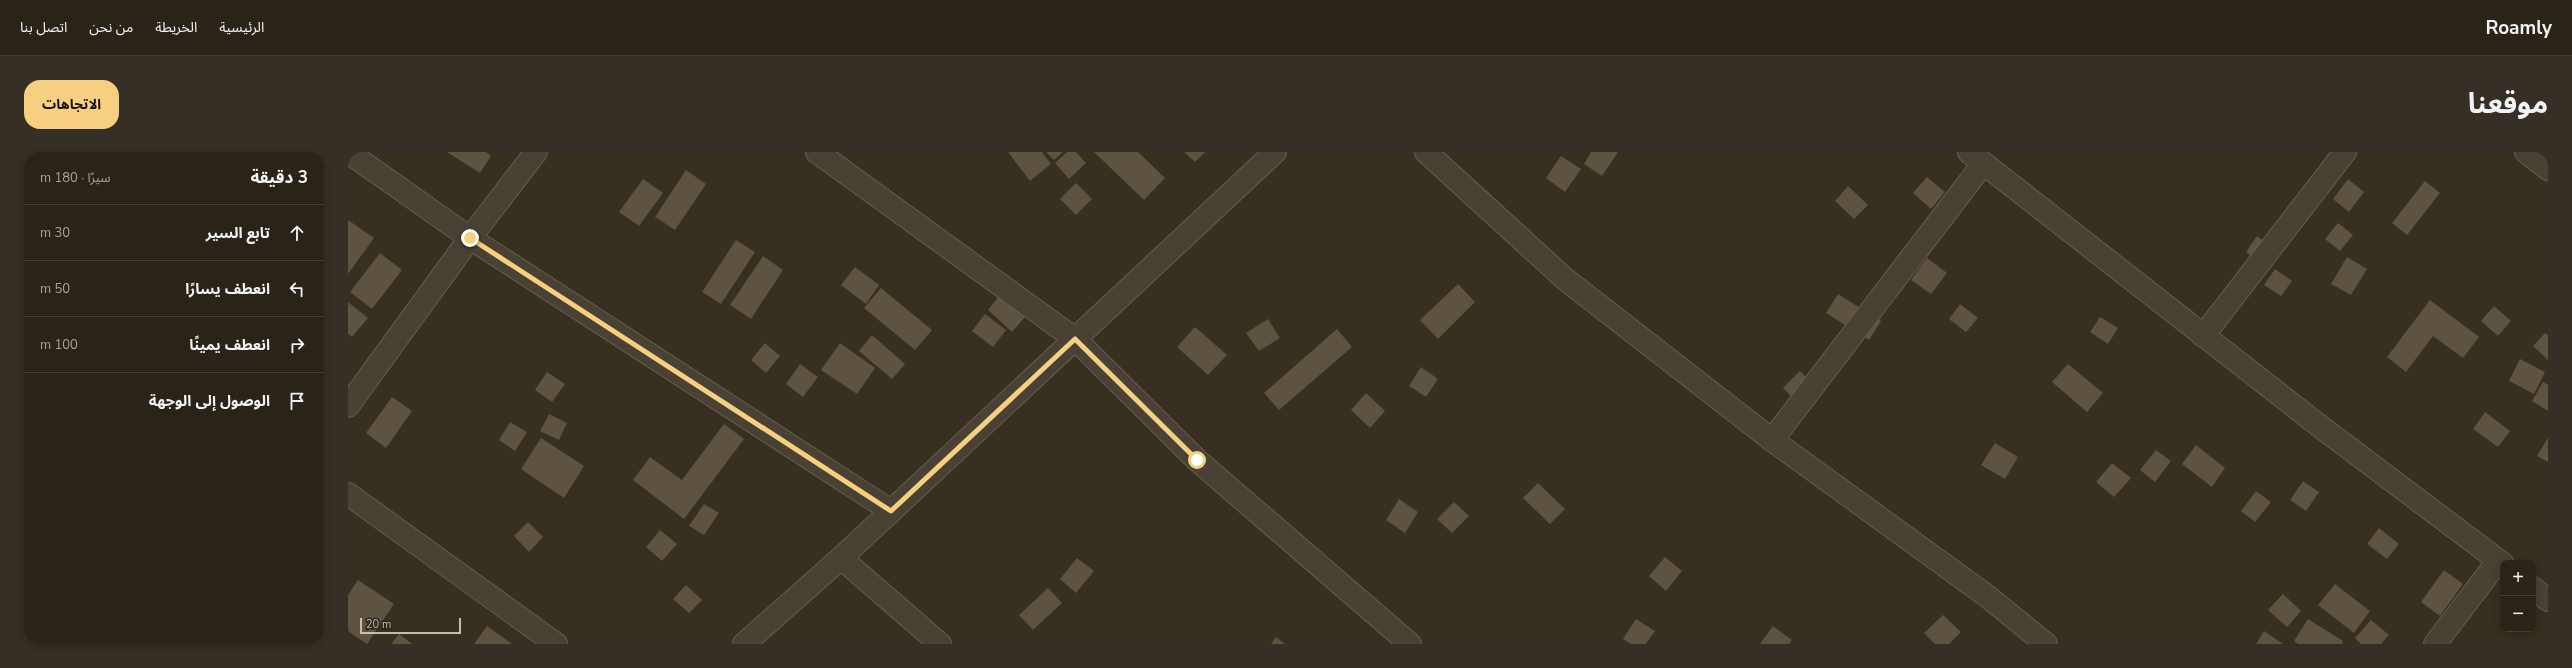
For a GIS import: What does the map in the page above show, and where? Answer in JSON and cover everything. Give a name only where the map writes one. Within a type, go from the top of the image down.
[{"type":"street","points":[[348,152],[470,238],[891,511]]},
{"type":"street","points":[[348,406],[470,238],[536,152]]},
{"type":"street","points":[[818,152],[1075,339],[1197,460],[1410,644]]},
{"type":"street","points":[[744,644],[841,558],[1275,152]]},
{"type":"street","points":[[1426,152],[1566,279],[1772,440],[1987,596],[2046,644]]},
{"type":"street","points":[[2203,336],[2345,152]]},
{"type":"street","points":[[2526,152],[2548,169]]},
{"type":"street","points":[[1772,440],[1976,158],[2203,336],[2500,561]]},
{"type":"street","points":[[348,494],[556,644]]},
{"type":"street","points":[[841,558],[940,644]]},
{"type":"street","points":[[2436,644],[2500,563]]},
{"type":"street","points":[[2536,590],[2548,600]]},
{"type":"building","points":[[447,152],[486,152],[491,156],[480,173]]},
{"type":"building","points":[[1008,152],[1042,152],[1051,164],[1030,181]]},
{"type":"building","points":[[1046,152],[1063,152],[1054,160]]},
{"type":"building","points":[[1067,152],[1076,152],[1086,163],[1069,179],[1055,163]]},
{"type":"building","points":[[1094,152],[1138,152],[1165,178],[1144,200]]},
{"type":"building","points":[[1184,152],[1205,152],[1195,162]]},
{"type":"building","points":[[1591,152],[1618,152],[1602,176],[1584,164]]},
{"type":"building","points":[[1561,156],[1581,169],[1565,192],[1546,178]]},
{"type":"building","points":[[686,170],[706,184],[675,230],[655,217]]},
{"type":"building","points":[[1927,177],[1945,192],[1931,209],[1913,193]]},
{"type":"building","points":[[643,179],[663,193],[639,226],[619,212]]},
{"type":"building","points":[[2348,179],[2364,192],[2349,212],[2333,199]]},
{"type":"building","points":[[2425,181],[2440,193],[2407,235],[2392,223]]},
{"type":"building","points":[[1076,183],[1092,199],[1076,215],[1060,199]]},
{"type":"building","points":[[1848,186],[1868,205],[1854,219],[1835,201]]},
{"type":"building","points":[[348,220],[374,238],[348,274]]},
{"type":"building","points":[[2338,223],[2353,235],[2340,251],[2325,239]]},
{"type":"building","points":[[2257,236],[2274,249],[2263,264],[2246,252]]},
{"type":"building","points":[[736,240],[755,252],[721,304],[702,292]]},
{"type":"building","points":[[380,253],[402,270],[372,309],[350,292]]},
{"type":"building","points":[[763,256],[783,270],[751,319],[730,305]]},
{"type":"building","points":[[2347,257],[2367,269],[2351,295],[2331,284]]},
{"type":"building","points":[[1927,258],[1947,273],[1931,294],[1911,280]]},
{"type":"building","points":[[855,267],[879,285],[866,304],[841,285]]},
{"type":"building","points":[[2275,269],[2292,281],[2281,296],[2264,285]]},
{"type":"building","points":[[1458,284],[1475,302],[1438,339],[1420,320]]},
{"type":"building","points":[[881,288],[932,330],[915,350],[864,308]]},
{"type":"building","points":[[1838,294],[1881,321],[1869,340],[1826,313]]},
{"type":"building","points":[[1000,295],[1025,317],[1012,332],[988,310]]},
{"type":"building","points":[[2430,300],[2479,337],[2463,358],[2433,336],[2406,372],[2387,357]]},
{"type":"building","points":[[348,302],[368,318],[352,337],[348,334]]},
{"type":"building","points":[[1960,304],[1978,318],[1966,332],[1949,319]]},
{"type":"building","points":[[2494,306],[2511,321],[2498,336],[2481,321]]},
{"type":"building","points":[[985,314],[1006,330],[993,347],[972,331]]},
{"type":"building","points":[[2100,317],[2118,328],[2108,344],[2090,332]]},
{"type":"building","points":[[1268,319],[1280,338],[1259,351],[1246,333]]},
{"type":"building","points":[[1195,327],[1227,355],[1208,375],[1177,347]]},
{"type":"building","points":[[1337,329],[1352,347],[1279,410],[1264,393]]},
{"type":"building","points":[[2545,333],[2548,335],[2548,360],[2533,346]]},
{"type":"building","points":[[872,335],[905,364],[892,379],[859,351]]},
{"type":"building","points":[[765,343],[780,356],[766,373],[751,360]]},
{"type":"building","points":[[840,343],[875,368],[857,394],[821,370]]},
{"type":"building","points":[[2520,359],[2545,372],[2534,394],[2509,381]]},
{"type":"building","points":[[800,364],[818,377],[803,397],[786,384]]},
{"type":"building","points":[[2068,364],[2103,393],[2087,412],[2052,382]]},
{"type":"building","points":[[1421,367],[1438,379],[1426,397],[1409,386]]},
{"type":"building","points":[[1800,371],[1818,389],[1801,406],[1783,388]]},
{"type":"building","points":[[547,372],[565,384],[552,402],[535,390]]},
{"type":"building","points":[[2543,382],[2548,385],[2548,411],[2532,401]]},
{"type":"building","points":[[1366,393],[1385,411],[1370,428],[1351,410]]},
{"type":"building","points":[[392,397],[412,411],[386,448],[366,433]]},
{"type":"building","points":[[2485,412],[2510,431],[2498,447],[2473,429]]},
{"type":"building","points":[[549,414],[567,423],[559,440],[540,431]]},
{"type":"building","points":[[510,422],[527,432],[515,451],[499,440]]},
{"type":"building","points":[[724,424],[744,439],[684,519],[633,480],[650,457],[682,480]]},
{"type":"building","points":[[541,438],[584,466],[564,498],[521,469]]},
{"type":"building","points":[[2548,439],[2548,462],[2537,456]]},
{"type":"building","points":[[1995,443],[2018,457],[2005,479],[1981,465]]},
{"type":"building","points":[[2196,445],[2225,468],[2212,487],[2182,464]]},
{"type":"building","points":[[2156,450],[2171,461],[2155,482],[2140,470]]},
{"type":"building","points":[[2112,463],[2131,478],[2114,497],[2096,482]]},
{"type":"building","points":[[2303,481],[2319,492],[2306,511],[2290,500]]},
{"type":"building","points":[[1538,483],[1565,509],[1550,524],[1523,498]]},
{"type":"building","points":[[2256,491],[2271,502],[2255,522],[2241,511]]},
{"type":"building","points":[[1399,499],[1418,512],[1405,533],[1386,520]]},
{"type":"building","points":[[1454,502],[1469,516],[1452,533],[1437,519]]},
{"type":"building","points":[[704,504],[719,513],[704,535],[689,526]]},
{"type":"building","points":[[528,522],[543,537],[529,552],[514,536]]},
{"type":"building","points":[[2379,528],[2399,544],[2387,559],[2367,544]]},
{"type":"building","points":[[660,530],[677,544],[662,561],[646,547]]},
{"type":"building","points":[[1665,557],[1682,571],[1666,591],[1649,576]]},
{"type":"building","points":[[1077,558],[1094,571],[1076,593],[1060,579]]},
{"type":"building","points":[[2444,570],[2463,584],[2440,616],[2421,602]]},
{"type":"building","points":[[358,580],[394,604],[367,644],[348,631],[348,595]]},
{"type":"building","points":[[2335,584],[2370,611],[2354,633],[2318,605]]},
{"type":"building","points":[[686,585],[702,600],[689,613],[673,599]]},
{"type":"building","points":[[1048,588],[1062,603],[1033,630],[1019,615]]},
{"type":"building","points":[[2283,594],[2301,611],[2287,627],[2268,610]]},
{"type":"building","points":[[1943,615],[1961,632],[1949,644],[1935,644],[1924,633]]},
{"type":"building","points":[[1636,619],[1655,631],[1646,644],[1631,644],[1623,639]]},
{"type":"building","points":[[2308,619],[2343,641],[2342,644],[2298,644],[2294,641]]},
{"type":"building","points":[[2371,620],[2389,635],[2381,644],[2361,644],[2355,638]]},
{"type":"building","points":[[487,626],[512,644],[474,644]]},
{"type":"building","points":[[1773,626],[1792,640],[1789,644],[1760,644]]},
{"type":"building","points":[[2264,631],[2283,644],[2256,644]]},
{"type":"building","points":[[399,634],[412,644],[391,644]]},
{"type":"building","points":[[1276,637],[1285,644],[1271,644]]},
{"type":"route","points":[[470,238],[891,511],[1075,339],[1197,460]]}]
